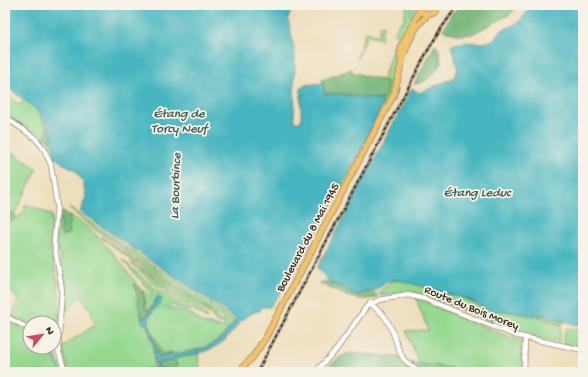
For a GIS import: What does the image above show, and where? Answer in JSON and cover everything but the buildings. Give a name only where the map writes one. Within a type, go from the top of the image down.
[{"type":"main road","name":"Boulevard du 8 Mai 1945","points":[[238,372],[252,358],[264,340],[394,94],[410,39],[420,21],[428,15],[434,13],[439,5]]},
{"type":"main road","name":"Boulevard du 8 Mai 1945","points":[[387,107],[402,45],[419,7]]},
{"type":"main road","points":[[419,7],[428,15]]},
{"type":"street","points":[[5,117],[36,138],[44,149],[51,165],[57,206],[54,242],[62,290],[59,315]]},
{"type":"street","name":"Route du Bois Morey","points":[[370,303],[386,299],[416,296],[525,338],[583,350]]},
{"type":"street","points":[[315,372],[336,350],[362,310],[370,303],[384,315],[405,362],[411,367],[429,372]]},
{"type":"street","points":[[5,316],[22,325]]},
{"type":"street","points":[[524,372],[525,338]]},
{"type":"street","points":[[59,355],[65,372]]},
{"type":"green space","points":[[407,5],[415,5],[415,15],[398,50],[392,84],[382,107],[382,100],[386,92],[387,82],[382,82],[397,35],[394,34],[400,22],[403,23]]},
{"type":"green space","points":[[460,5],[519,5],[509,15],[472,34],[460,35],[443,30],[452,13]]},
{"type":"green space","points":[[380,25],[384,26],[381,32],[381,39],[367,36],[357,59],[365,32],[378,36]]},
{"type":"green space","points":[[435,45],[439,50],[441,63],[430,77],[414,84]]},
{"type":"green space","points":[[352,69],[352,72],[388,82],[386,92],[382,100],[340,94],[325,94],[322,80]]},
{"type":"green space","points":[[5,94],[20,105],[24,99],[33,106],[40,114],[45,124],[47,135],[40,139],[5,114]]},
{"type":"green space","points":[[47,126],[51,131],[53,140],[45,139],[42,141],[41,139],[47,135]]},
{"type":"green space","points":[[49,140],[53,140],[56,158],[53,159],[48,150]]},
{"type":"green space","points":[[5,147],[37,169],[14,215],[5,209]]},
{"type":"green space","points":[[26,204],[52,215],[51,244],[49,246],[55,268],[60,305],[59,315],[22,315],[22,321],[12,316],[18,301],[5,282],[5,226],[26,211],[24,208]]},
{"type":"green space","points":[[69,208],[235,321],[215,342],[200,350],[172,356],[172,353],[162,355],[149,323],[149,318],[162,299],[158,296],[149,310],[145,310],[146,303],[142,290],[149,296],[152,294],[121,258],[153,287],[191,311],[171,305],[169,306],[171,309],[179,310],[195,317],[203,324],[211,324],[217,328],[225,326],[222,318],[93,228]]},
{"type":"green space","points":[[5,209],[17,217],[5,226]]},
{"type":"green space","points":[[64,211],[70,218],[68,234],[62,236],[60,231],[61,212]]},
{"type":"green space","points":[[68,215],[88,228],[97,236],[114,254],[136,283],[134,284],[138,291],[141,319],[147,325],[153,344],[154,372],[68,372],[62,347],[96,324],[91,314],[92,311],[81,296],[67,311],[66,309],[64,272],[56,241],[58,216],[61,222],[60,231],[68,234],[70,218]]},
{"type":"green space","points":[[101,237],[209,310],[222,323],[217,322],[210,314],[149,273]]},
{"type":"green space","points":[[130,262],[200,310],[207,316],[207,319],[151,281]]},
{"type":"green space","points":[[399,280],[430,288],[440,301],[415,292],[382,294],[379,292],[392,281]]},
{"type":"green space","points":[[326,281],[358,295],[371,291],[378,297],[362,299],[348,296],[319,283]]},
{"type":"green space","points":[[136,283],[144,295],[145,309],[149,310],[147,316],[144,318],[141,315],[139,307],[134,284]]},
{"type":"green space","points":[[430,288],[493,320],[497,324],[440,301]]},
{"type":"green space","points":[[436,289],[465,299],[493,312],[502,309],[514,313],[539,316],[561,326],[559,342],[514,333],[465,305],[455,302]]},
{"type":"green space","points":[[416,298],[509,337],[523,341],[522,372],[468,372],[419,363],[406,331],[428,330]]},
{"type":"green space","points":[[545,314],[565,322],[561,326],[539,316]]},
{"type":"green space","points":[[5,318],[22,327],[22,355],[54,355],[61,372],[5,372]]},
{"type":"green space","points":[[566,329],[583,330],[583,348],[563,344]]},
{"type":"green space","points":[[151,333],[156,339],[162,354],[172,352],[172,356],[170,355],[159,358]]},
{"type":"green space","points":[[198,353],[200,372],[175,372],[177,366],[175,361],[176,358]]},
{"type":"green space","points":[[350,353],[399,357],[408,362],[468,372],[321,372],[342,356]]},
{"type":"green space","points":[[176,358],[175,361],[177,366],[175,372],[159,372],[158,363],[168,362]]},
{"type":"water","name":"Étang de Torcy Neuf","points":[[5,5],[294,5],[288,18],[295,55],[294,122],[301,122],[301,88],[305,85],[323,83],[325,94],[340,94],[382,100],[382,107],[362,150],[294,274],[270,307],[261,307],[260,311],[247,316],[224,341],[213,348],[201,353],[168,362],[158,362],[159,372],[156,372],[153,344],[147,325],[143,323],[141,318],[147,316],[158,296],[162,300],[150,315],[148,321],[159,358],[193,351],[211,345],[227,331],[236,319],[80,212],[86,197],[83,181],[74,169],[62,163],[55,157],[51,131],[37,110],[5,85]]},
{"type":"water","name":"Étang Leduc","points":[[531,5],[583,5],[583,326],[572,324],[545,314],[532,316],[506,311],[493,312],[470,300],[399,280],[391,280],[373,291],[358,295],[330,282],[317,268],[412,88],[419,93],[453,78],[458,69],[451,46],[465,42],[485,43],[491,41],[502,30],[520,21]]},
{"type":"waterway","points":[[411,5],[411,18]]},
{"type":"waterway","points":[[5,280],[17,296],[39,315]]},
{"type":"waterway","points":[[373,291],[383,296],[403,294]]},
{"type":"waterway","points":[[412,294],[441,303]]},
{"type":"waterway","points":[[159,304],[184,311],[194,315],[198,319]]},
{"type":"waterway","points":[[202,323],[220,327]]},
{"type":"waterway","points":[[56,355],[62,372]]},
{"type":"railway","points":[[257,372],[427,52],[440,30],[458,5]]},
{"type":"water label","name":"La Bourbince","points":[[174,186]]}]
